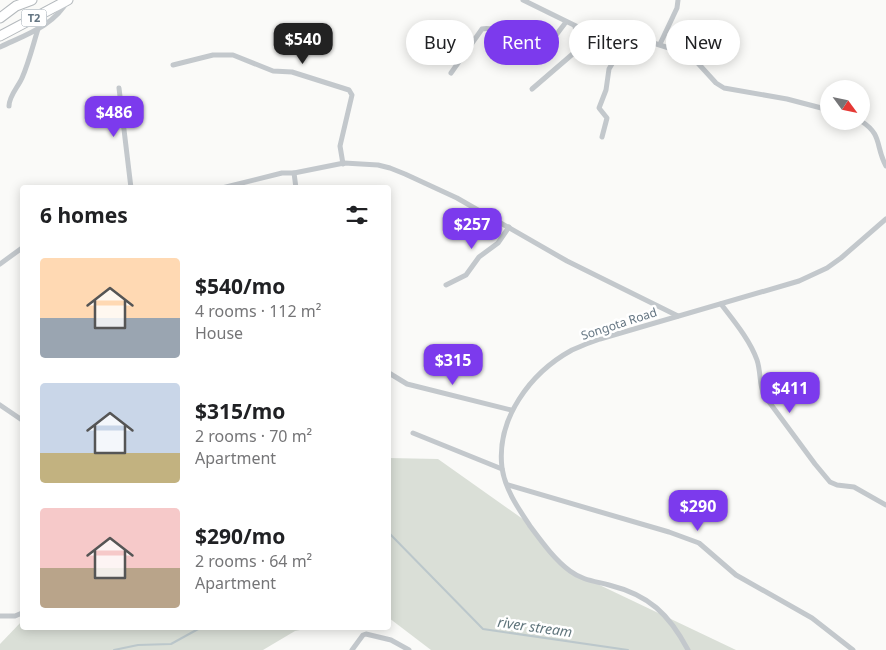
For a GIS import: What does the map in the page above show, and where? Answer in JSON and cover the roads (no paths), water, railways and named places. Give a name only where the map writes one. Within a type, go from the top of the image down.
[{"type":"highway","name":"T2","points":[[0,18],[16,6],[32,0]]},
{"type":"highway","name":"T2","points":[[0,36],[69,0]]},
{"type":"street","points":[[0,47],[38,29],[62,12],[69,0]]},
{"type":"street","points":[[523,0],[532,2],[569,23]]},
{"type":"street","points":[[660,44],[677,8],[678,0]]},
{"type":"street","points":[[451,73],[482,29],[487,28],[501,33],[535,55],[540,53],[566,22]]},
{"type":"street","points":[[9,106],[11,96],[21,80],[27,65],[38,29]]},
{"type":"street","points":[[656,43],[695,60],[716,83],[724,88],[787,99],[820,108]]},
{"type":"street","points":[[173,65],[213,55],[233,55],[273,72],[292,72],[349,90],[352,95],[340,146],[343,164]]},
{"type":"street","points":[[532,89],[569,57]]},
{"type":"street","points":[[602,137],[607,118],[599,108],[606,90],[611,65]]},
{"type":"street","points":[[119,88],[131,185]]},
{"type":"street","points":[[870,129],[875,134],[886,166]]},
{"type":"street","points":[[234,185],[282,173],[294,174],[343,164],[378,165],[405,174],[457,198],[567,261],[678,316]]},
{"type":"street","points":[[294,174],[296,185]]},
{"type":"street","name":"Songota Road","points":[[688,650],[668,617],[650,602],[636,594],[580,578],[568,570],[549,552],[516,506],[502,468],[502,448],[511,410],[541,373],[572,350],[600,338],[799,281],[827,268],[886,219]]},
{"type":"street","points":[[446,285],[466,275],[479,258],[498,243],[509,227]]},
{"type":"street","points":[[0,264],[20,249]]},
{"type":"street","points":[[721,304],[756,357],[760,371],[760,386],[764,395],[814,464],[833,483],[854,487],[886,505]]},
{"type":"street","points":[[391,374],[407,384],[511,410]]},
{"type":"street","points":[[0,405],[20,419]]},
{"type":"street","points":[[413,433],[502,468]]},
{"type":"street","points":[[508,485],[669,532],[699,543],[736,575],[812,618],[853,650]]},
{"type":"street","points":[[0,616],[15,616],[20,614]]},
{"type":"street","points":[[352,650],[363,635],[366,634],[391,640],[409,650]]},
{"type":"waterway","name":"river stream","points":[[391,535],[483,629],[628,650]]},
{"type":"waterway","name":"river stream","points":[[114,650],[138,645],[171,644],[196,630]]}]
